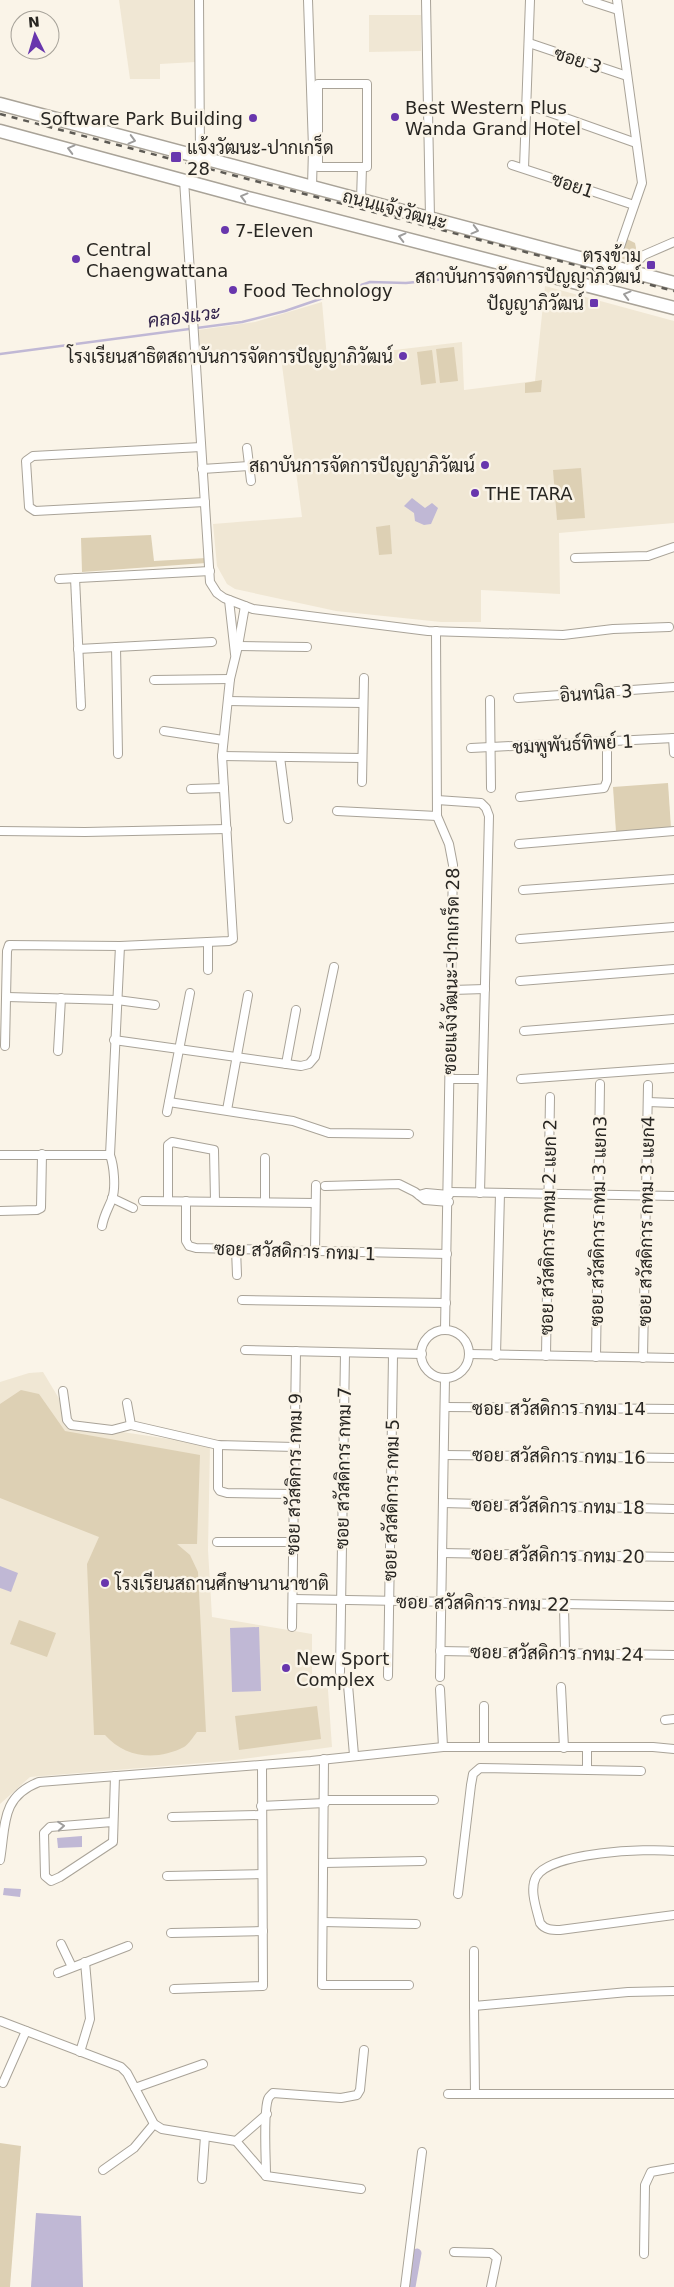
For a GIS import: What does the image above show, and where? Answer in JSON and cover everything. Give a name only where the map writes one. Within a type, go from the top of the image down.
[{"type":"main road","name":"ถนนแจ้งวัฒนะ","points":[[0,104],[674,283]]},
{"type":"main road","name":"ถนนแจ้งวัฒนะ","points":[[0,130],[674,308]]},
{"type":"street","points":[[199,0],[200,158]]},
{"type":"street","points":[[308,0],[313,148],[312,187]]},
{"type":"street","points":[[426,0],[430,218]]},
{"type":"street","points":[[524,168],[530,0]]},
{"type":"street","points":[[587,0],[618,10]]},
{"type":"street","points":[[613,267],[642,184],[617,0]]},
{"type":"street","name":"ซอย 3","points":[[529,44],[627,76]]},
{"type":"street","points":[[318,84],[367,84],[367,167],[362,167],[318,167],[318,84]]},
{"type":"street","points":[[526,104],[636,143]]},
{"type":"street","name":"ซอย1","points":[[512,165],[634,206]]},
{"type":"street","points":[[361,200],[362,167]]},
{"type":"street","points":[[184,180],[210,582],[218,593],[229,600],[253,609],[436,631],[563,635],[613,629],[669,627]]},
{"type":"street","points":[[627,270],[644,255],[674,242]]},
{"type":"street","points":[[201,447],[33,456],[26,461],[29,507],[35,512],[205,502]]},
{"type":"street","points":[[247,448],[251,481]]},
{"type":"street","points":[[202,469],[249,466]]},
{"type":"street","points":[[575,558],[648,556],[674,547]]},
{"type":"street","points":[[60,579],[210,571]]},
{"type":"street","points":[[75,578],[81,706]]},
{"type":"street","points":[[229,600],[235,654]]},
{"type":"street","points":[[5,1046],[3,1011],[7,997],[7,951],[9,945],[120,946],[229,941],[234,939],[222,756],[230,679],[238,646],[244,606]]},
{"type":"street","name":"ซอยแจ้งวัฒนะ-ปากเกร็ด 28","points":[[436,631],[437,816],[449,844],[453,865],[449,1196],[445,1330]]},
{"type":"street","points":[[78,649],[212,642]]},
{"type":"street","points":[[238,646],[307,647]]},
{"type":"street","points":[[116,648],[118,754]]},
{"type":"street","points":[[362,782],[364,678]]},
{"type":"street","points":[[154,680],[230,679]]},
{"type":"street","name":"อินทนิล 3","points":[[518,698],[674,687]]},
{"type":"street","points":[[490,700],[491,788]]},
{"type":"street","points":[[228,701],[363,704]]},
{"type":"street","points":[[164,732],[223,740]]},
{"type":"street","points":[[674,738],[674,753]]},
{"type":"street","name":"ชมพูพันธ์ทิพย์ 1","points":[[471,748],[606,743],[674,738]]},
{"type":"street","points":[[520,797],[604,788],[607,782],[606,743]]},
{"type":"street","points":[[222,756],[362,758]]},
{"type":"street","points":[[280,757],[288,819]]},
{"type":"street","points":[[191,789],[224,788]]},
{"type":"street","points":[[437,800],[480,804],[486,808],[489,816],[480,1193]]},
{"type":"street","points":[[337,812],[437,816]]},
{"type":"street","points":[[0,831],[85,832],[227,829]]},
{"type":"street","points":[[519,844],[674,831]]},
{"type":"street","points":[[523,890],[674,879]]},
{"type":"street","points":[[520,939],[674,927]]},
{"type":"street","points":[[208,942],[208,970]]},
{"type":"street","points":[[102,1226],[105,1211],[112,1198],[113,1163],[110,1154],[120,946]]},
{"type":"street","points":[[114,1040],[301,1066],[309,1064],[313,1061],[334,967]]},
{"type":"street","points":[[520,981],[674,969]]},
{"type":"street","points":[[452,990],[485,989]]},
{"type":"street","points":[[167,1112],[181,1049],[190,993]]},
{"type":"street","points":[[227,1110],[248,995]]},
{"type":"street","points":[[7,997],[117,1000],[156,1005]]},
{"type":"street","points":[[58,1050],[61,998]]},
{"type":"street","points":[[286,1064],[296,1010]]},
{"type":"street","points":[[524,1032],[674,1019]]},
{"type":"street","points":[[521,1080],[674,1068]]},
{"type":"street","points":[[450,1079],[482,1079]]},
{"type":"street","name":"ซอย สวัสดิการ กทม 3 แยก3","points":[[596,1357],[600,1084]]},
{"type":"street","name":"ซอย สวัสดิการ กทม 3 แยก4","points":[[643,1358],[648,1196],[648,1085]]},
{"type":"street","name":"ซอย สวัสดิการ กทม 2 แยก 2","points":[[546,1356],[550,1097]]},
{"type":"street","points":[[169,1102],[299,1123],[329,1133],[409,1134]]},
{"type":"street","points":[[648,1102],[674,1103]]},
{"type":"street","points":[[168,1201],[168,1145],[172,1142],[214,1150],[215,1201]]},
{"type":"street","points":[[0,1211],[38,1210],[40,1208],[42,1154]]},
{"type":"street","points":[[0,1155],[110,1154]]},
{"type":"street","points":[[265,1158],[265,1202]]},
{"type":"street","points":[[325,1186],[398,1184],[425,1200],[480,1193],[674,1196]]},
{"type":"street","points":[[315,1252],[316,1185]]},
{"type":"street","points":[[496,1356],[500,1193]]},
{"type":"street","points":[[112,1198],[133,1208]]},
{"type":"street","points":[[143,1201],[315,1203]]},
{"type":"street","name":"ซอย สวัสดิการ กทม 1","points":[[186,1201],[186,1241],[189,1246],[315,1252],[447,1254]]},
{"type":"street","points":[[236,1249],[237,1275]]},
{"type":"street","points":[[242,1300],[446,1303]]},
{"type":"street","points":[[445,1330],[454,1332],[462,1338],[468,1345],[469,1354],[467,1364],[462,1371],[454,1376],[445,1378],[436,1376],[428,1371],[423,1363],[422,1354],[423,1345],[429,1337],[436,1332],[445,1330]]},
{"type":"street","points":[[245,1350],[393,1355],[422,1354]]},
{"type":"street","name":"ซอย สวัสดิการ กทม 9","points":[[292,1627],[296,1352]]},
{"type":"street","name":"ซอย สวัสดิการ กทม 7","points":[[340,1672],[345,1353]]},
{"type":"street","points":[[469,1354],[674,1358]]},
{"type":"street","name":"ซอย สวัสดิการ กทม 5","points":[[388,1676],[393,1355]]},
{"type":"street","points":[[440,1677],[445,1378]]},
{"type":"street","points":[[62,1391],[67,1420],[71,1425],[112,1430],[131,1425],[218,1445],[295,1447]]},
{"type":"street","points":[[127,1404],[131,1425]]},
{"type":"street","name":"ซอย สวัสดิการ กทม 14","points":[[444,1407],[674,1409]]},
{"type":"street","points":[[218,1445],[218,1488],[220,1491],[227,1493],[294,1494]]},
{"type":"street","name":"ซอย สวัสดิการ กทม 16","points":[[444,1455],[674,1458]]},
{"type":"street","name":"ซอย สวัสดิการ กทม 18","points":[[443,1503],[674,1509]]},
{"type":"street","points":[[217,1542],[293,1542]]},
{"type":"street","name":"ซอย สวัสดิการ กทม 20","points":[[442,1553],[674,1557]]},
{"type":"street","name":"ซอย สวัสดิการ กทม 22","points":[[292,1599],[674,1606]]},
{"type":"street","points":[[564,1604],[565,1653]]},
{"type":"street","name":"ซอย สวัสดิการ กทม 24","points":[[440,1651],[674,1655]]},
{"type":"street","points":[[348,1685],[354,1755]]},
{"type":"street","points":[[562,1687],[564,1748]]},
{"type":"street","points":[[440,1689],[443,1746]]},
{"type":"street","points":[[484,1706],[484,1746]]},
{"type":"street","points":[[665,1720],[674,1719]]},
{"type":"street","points":[[0,1860],[4,1818],[7,1809],[25,1790],[39,1782],[262,1766],[443,1746],[564,1748],[653,1746],[674,1749]]},
{"type":"street","points":[[587,1747],[587,1769]]},
{"type":"street","points":[[324,1759],[322,1985],[409,1985]]},
{"type":"street","points":[[174,1989],[263,1986],[262,1766]]},
{"type":"street","points":[[458,1894],[473,1774],[480,1768],[641,1771]]},
{"type":"street","points":[[112,1822],[50,1827],[46,1830],[44,1834],[45,1876],[47,1879],[51,1881],[60,1877],[110,1844],[113,1838],[112,1822],[115,1776]]},
{"type":"street","points":[[261,1806],[325,1802],[434,1800]]},
{"type":"street","points":[[172,1817],[261,1815]]},
{"type":"street","points":[[674,1851],[643,1850],[574,1858],[556,1862],[536,1876],[533,1885],[540,1923],[543,1927],[550,1930],[674,1915]]},
{"type":"street","points":[[324,1863],[422,1861]]},
{"type":"street","points":[[167,1876],[262,1874]]},
{"type":"street","points":[[323,1922],[416,1924]]},
{"type":"street","points":[[171,1933],[263,1931]]},
{"type":"street","points":[[61,1944],[72,1967]]},
{"type":"street","points":[[58,1973],[128,1946]]},
{"type":"street","points":[[474,1951],[475,2094]]},
{"type":"street","points":[[80,2052],[90,2019],[85,1962]]},
{"type":"street","points":[[474,2006],[628,1992],[674,1991]]},
{"type":"street","points":[[0,2021],[121,2067],[127,2073],[154,2124],[162,2129],[236,2141],[266,2176],[361,2189]]},
{"type":"street","points":[[3,2083],[26,2031]]},
{"type":"street","points":[[266,2176],[268,2099],[273,2093],[341,2098],[357,2095],[360,2090],[364,2050]]},
{"type":"street","points":[[135,2088],[202,2064]]},
{"type":"street","points":[[448,2094],[674,2094]]},
{"type":"street","points":[[236,2141],[267,2114]]},
{"type":"street","points":[[103,2170],[134,2148],[154,2124]]},
{"type":"street","points":[[202,2179],[205,2136]]},
{"type":"street","points":[[405,2287],[422,2152]]},
{"type":"street","points":[[644,2254],[645,2185],[647,2177],[651,2172],[674,2168]]},
{"type":"street","points":[[454,2252],[491,2253],[496,2258],[491,2287]]},
{"type":"shaded area","points":[[119,0],[194,0],[195,62],[160,64],[160,79],[130,79]]},
{"type":"shaded area","points":[[369,15],[421,15],[421,51],[369,52]]},
{"type":"shaded area","points":[[627,239],[635,243],[636,248],[632,261],[617,258]]},
{"type":"shaded area","name":"สถาบันการจัดการปัญญาภิวัฒน์","points":[[545,286],[674,321],[674,523],[559,533],[560,594],[481,590],[481,622],[441,622],[336,611],[235,589],[227,584],[217,566],[213,524],[302,517],[280,350],[200,354],[198,330],[255,322],[322,302],[327,358],[462,342],[464,390],[535,381]]},
{"type":"shaded area","points":[[454,347],[458,381],[440,383],[436,349]]},
{"type":"shaded area","points":[[432,350],[436,383],[421,385],[417,352]]},
{"type":"shaded area","points":[[542,380],[541,392],[525,393],[525,383]]},
{"type":"shaded area","points":[[581,468],[585,518],[557,520],[553,470]]},
{"type":"shaded area","points":[[412,498],[425,508],[432,503],[438,508],[431,524],[424,525],[415,521],[414,513],[404,506]]},
{"type":"shaded area","points":[[390,525],[392,554],[379,555],[376,527]]},
{"type":"shaded area","points":[[151,535],[154,561],[206,558],[206,563],[82,572],[81,538]]},
{"type":"shaded area","points":[[668,783],[671,828],[616,832],[613,787]]},
{"type":"shaded area","name":"โรงเรียนสถานศึกษานานาชาติ","points":[[43,1372],[75,1425],[210,1445],[208,1550],[212,1617],[312,1634],[312,1675],[327,1676],[332,1747],[227,1761],[30,1777],[0,1804],[0,1382],[29,1373]]},
{"type":"shaded area","points":[[21,1390],[39,1394],[65,1431],[200,1455],[197,1544],[177,1544],[190,1555],[198,1572],[206,1732],[197,1732],[184,1747],[163,1754],[142,1755],[122,1749],[105,1735],[94,1735],[87,1564],[99,1537],[0,1498],[0,1404]]},
{"type":"shaded area","points":[[0,1566],[18,1573],[11,1592],[0,1588]]},
{"type":"shaded area","points":[[19,1620],[56,1633],[47,1657],[10,1644]]},
{"type":"shaded area","points":[[259,1627],[261,1691],[232,1692],[230,1628]]},
{"type":"shaded area","points":[[317,1706],[321,1739],[239,1750],[235,1716]]},
{"type":"shaded area","points":[[82,1836],[82,1847],[58,1848],[57,1838]]},
{"type":"shaded area","points":[[4,1888],[21,1889],[20,1897],[3,1895]]},
{"type":"shaded area","points":[[0,2143],[21,2146],[10,2287],[0,2287]]},
{"type":"shaded area","points":[[36,2213],[81,2216],[83,2287],[31,2287]]},
{"type":"waterway","name":"คลองแวะ","points":[[0,354],[242,322],[285,311],[370,282],[406,283],[446,279],[469,280],[482,276],[485,273]]},
{"type":"waterway","points":[[411,2287],[417,2253]]},
{"type":"railway","points":[[0,114],[674,291]]},
{"type":"place","name":"Best Western Plus Wanda Grand Hotel","points":[[395,117]]},
{"type":"place","name":"Software Park Building","points":[[253,118]]},
{"type":"place","name":"แจ้งวัฒนะ-ปากเกร็ด 28","points":[[176,157]]},
{"type":"place","name":"7-Eleven","points":[[225,230]]},
{"type":"place","name":"Central Chaengwattana","points":[[76,259]]},
{"type":"place","name":"ตรงข้าม สถาบันการจัดการปัญญาภิวัฒน์","points":[[651,265]]},
{"type":"place","name":"Food Technology","points":[[233,290]]},
{"type":"place","name":"ปัญญาภิวัฒน์","points":[[594,303]]},
{"type":"place","name":"โรงเรียนสาธิตสถาบันการจัดการปัญญาภิวัฒน์","points":[[403,356]]},
{"type":"place","name":"สถาบันการจัดการปัญญาภิวัฒน์","points":[[485,465]]},
{"type":"place","name":"THE TARA","points":[[475,493]]},
{"type":"place","name":"โรงเรียนสถานศึกษานานาชาติ","points":[[105,1583]]},
{"type":"place","name":"New Sport Complex","points":[[286,1668]]}]
